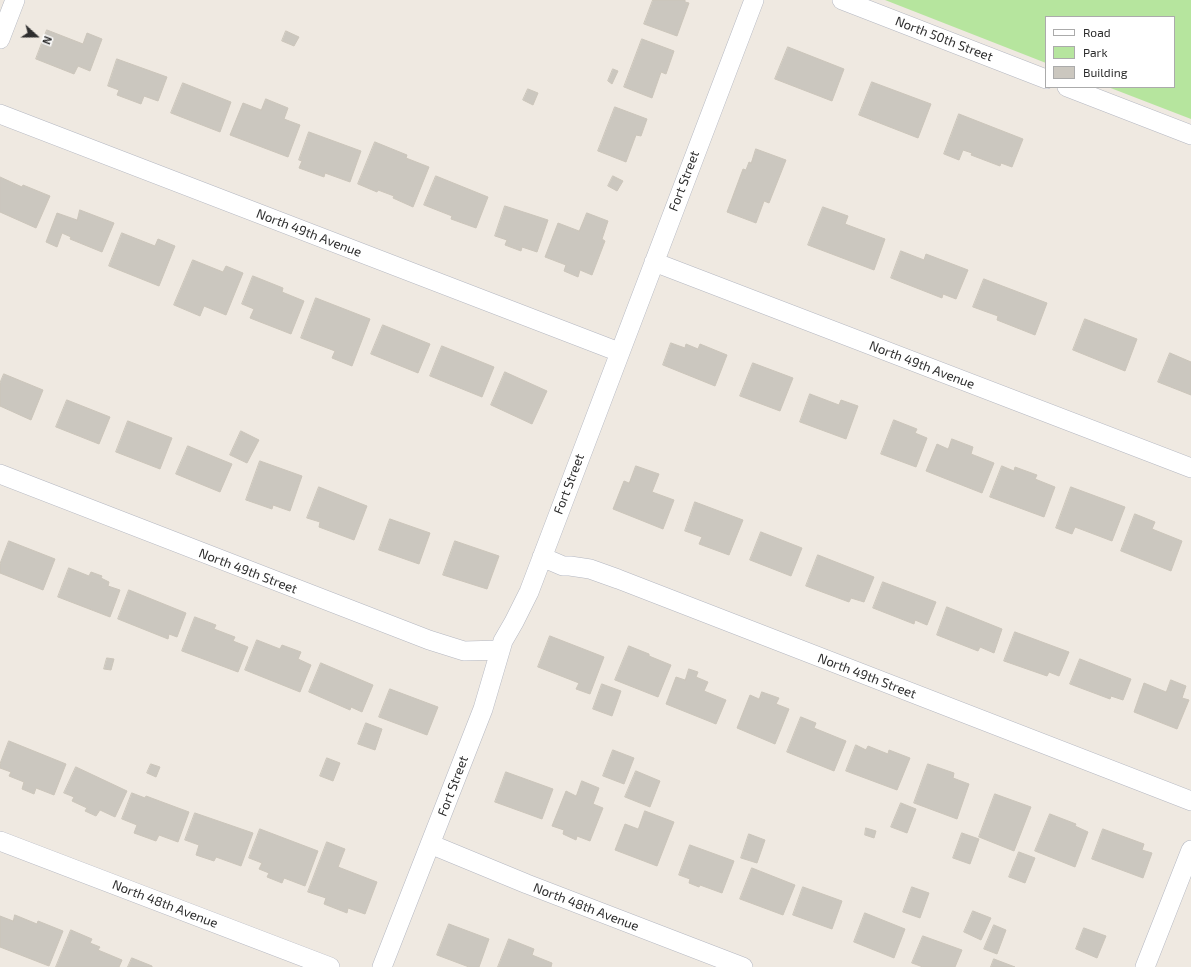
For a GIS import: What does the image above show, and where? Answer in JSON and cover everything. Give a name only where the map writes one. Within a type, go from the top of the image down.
[{"type":"street","points":[[0,39],[15,0]]},
{"type":"street","name":"Fort Street","points":[[382,967],[483,709],[503,641],[528,592],[542,557],[754,0]]},
{"type":"street","name":"North 50th Street","points":[[842,0],[1045,79]]},
{"type":"street","points":[[1070,88],[1191,135]]},
{"type":"street","name":"North 49th Avenue","points":[[0,114],[619,352]]},
{"type":"street","name":"North 49th Avenue","points":[[654,262],[1191,468]]},
{"type":"street","name":"North 49th Street","points":[[0,474],[429,640],[464,651],[500,650]]},
{"type":"street","name":"North 49th Street","points":[[542,557],[563,566],[590,569],[618,579],[1191,801]]},
{"type":"street","name":"North 48th Avenue","points":[[0,841],[330,967]]},
{"type":"street","name":"North 48th Avenue","points":[[430,844],[527,884],[743,967]]},
{"type":"street","points":[[1145,967],[1191,850]]},
{"type":"green space","points":[[885,0],[1191,0],[1191,119],[1111,88],[1175,88],[1175,16],[1045,16],[1045,63]]},
{"type":"building","points":[[653,0],[685,0],[685,2],[689,3],[677,36],[644,24]]},
{"type":"building","points":[[47,30],[83,44],[87,33],[102,39],[90,71],[78,66],[74,74],[36,59]]},
{"type":"building","points":[[286,31],[299,37],[294,46],[282,41]]},
{"type":"building","points":[[642,39],[674,51],[666,74],[661,72],[652,98],[624,87]]},
{"type":"building","points":[[788,47],[844,69],[832,101],[775,79]]},
{"type":"building","points":[[117,59],[167,77],[158,101],[144,96],[141,104],[117,95],[119,90],[108,86]]},
{"type":"building","points":[[613,69],[618,71],[612,84],[608,81]]},
{"type":"building","points":[[872,82],[931,104],[918,138],[859,115]]},
{"type":"building","points":[[183,83],[231,102],[220,132],[171,113]]},
{"type":"building","points":[[528,89],[538,93],[533,105],[523,100]]},
{"type":"building","points":[[266,99],[288,108],[284,119],[300,125],[288,157],[230,135],[243,103],[261,110]]},
{"type":"building","points":[[615,107],[647,119],[641,136],[636,135],[626,162],[598,151]]},
{"type":"building","points":[[959,114],[1023,139],[1012,167],[1001,163],[1000,166],[971,155],[972,153],[963,150],[959,160],[944,154]]},
{"type":"building","points":[[309,132],[361,151],[350,182],[325,173],[324,177],[299,168],[302,161],[299,160]]},
{"type":"building","points":[[375,142],[407,155],[406,158],[429,167],[413,207],[393,198],[394,196],[378,190],[377,192],[358,184]]},
{"type":"building","points":[[756,149],[786,160],[769,203],[764,201],[756,223],[727,212],[743,169],[746,170],[749,162],[751,163]]},
{"type":"building","points":[[436,176],[488,197],[476,228],[451,219],[452,216],[424,205]]},
{"type":"building","points":[[613,176],[623,181],[617,191],[608,186]]},
{"type":"building","points":[[0,177],[22,187],[23,185],[50,196],[36,228],[0,212]]},
{"type":"building","points":[[505,206],[548,220],[537,252],[522,247],[521,251],[505,245],[507,240],[495,236]]},
{"type":"building","points":[[823,207],[848,216],[845,224],[885,239],[874,270],[808,245]]},
{"type":"building","points":[[80,210],[114,223],[102,252],[70,239],[71,237],[62,233],[57,247],[46,242],[57,213],[77,220]]},
{"type":"building","points":[[587,213],[608,221],[602,239],[605,241],[592,275],[580,270],[578,277],[564,271],[566,265],[545,257],[558,223],[579,231]]},
{"type":"building","points":[[122,233],[155,246],[158,239],[175,246],[159,286],[109,266]]},
{"type":"building","points":[[901,251],[924,260],[926,254],[968,270],[956,299],[943,294],[942,298],[891,278]]},
{"type":"building","points":[[193,260],[223,272],[226,266],[243,273],[226,315],[204,306],[200,316],[174,305]]},
{"type":"building","points":[[253,276],[283,288],[282,292],[304,301],[291,334],[250,318],[254,309],[242,304]]},
{"type":"building","points":[[984,279],[1047,303],[1035,335],[997,320],[998,316],[973,307]]},
{"type":"building","points":[[316,298],[370,319],[352,366],[332,358],[335,351],[301,338]]},
{"type":"building","points":[[1085,319],[1137,339],[1125,371],[1073,350]]},
{"type":"building","points":[[383,325],[430,344],[418,373],[371,354]]},
{"type":"building","points":[[671,343],[685,348],[686,344],[698,349],[700,344],[727,355],[715,386],[663,365]]},
{"type":"building","points":[[442,346],[494,367],[482,397],[430,376]]},
{"type":"building","points":[[1170,353],[1191,362],[1191,395],[1158,382]]},
{"type":"building","points":[[753,363],[793,378],[780,411],[740,396]]},
{"type":"building","points":[[505,372],[547,391],[532,424],[491,405]]},
{"type":"building","points":[[4,374],[43,390],[31,420],[0,406],[0,383]]},
{"type":"building","points":[[810,394],[839,405],[841,400],[858,406],[846,439],[800,422]]},
{"type":"building","points":[[67,400],[110,417],[99,444],[56,427]]},
{"type":"building","points":[[894,420],[917,429],[915,433],[927,438],[916,467],[881,454]]},
{"type":"building","points":[[128,421],[172,438],[160,469],[116,452]]},
{"type":"building","points":[[241,431],[259,440],[247,463],[230,455]]},
{"type":"building","points":[[952,439],[973,447],[971,454],[994,463],[982,493],[926,471],[937,444],[948,449]]},
{"type":"building","points":[[188,446],[232,464],[220,492],[176,474]]},
{"type":"building","points":[[260,461],[302,476],[290,511],[273,505],[272,509],[246,500]]},
{"type":"building","points":[[636,466],[659,474],[652,492],[674,500],[663,529],[613,509],[624,481],[629,483]]},
{"type":"building","points":[[1002,466],[1014,471],[1015,467],[1037,475],[1035,479],[1055,487],[1044,517],[990,497]]},
{"type":"building","points":[[319,487],[367,506],[354,540],[319,527],[320,522],[307,518]]},
{"type":"building","points":[[1071,487],[1125,507],[1112,541],[1075,527],[1072,534],[1056,528]]},
{"type":"building","points":[[695,502],[743,520],[729,555],[699,544],[702,537],[685,531]]},
{"type":"building","points":[[1135,514],[1155,522],[1152,529],[1182,541],[1171,571],[1121,551]]},
{"type":"building","points":[[390,519],[430,533],[419,564],[379,550]]},
{"type":"building","points":[[761,532],[802,548],[791,576],[750,560]]},
{"type":"building","points":[[9,541],[55,559],[43,590],[0,573],[0,564]]},
{"type":"building","points":[[455,541],[499,556],[487,589],[443,575]]},
{"type":"building","points":[[818,555],[874,577],[864,602],[851,598],[849,602],[806,586]]},
{"type":"building","points":[[69,568],[89,576],[91,572],[102,576],[101,578],[109,582],[108,586],[120,590],[110,617],[58,597]]},
{"type":"building","points":[[883,582],[936,602],[927,625],[915,620],[914,624],[873,608]]},
{"type":"building","points":[[129,590],[186,613],[177,637],[169,634],[168,639],[118,619]]},
{"type":"building","points":[[947,607],[1002,629],[994,653],[980,647],[978,651],[937,635]]},
{"type":"building","points":[[195,617],[216,625],[214,629],[235,637],[233,641],[248,647],[238,672],[182,651]]},
{"type":"building","points":[[1015,632],[1069,652],[1059,676],[1049,672],[1047,676],[1004,661]]},
{"type":"building","points":[[550,636],[604,657],[590,694],[576,689],[579,683],[538,667]]},
{"type":"building","points":[[257,640],[280,649],[282,645],[301,652],[298,659],[311,665],[300,692],[245,670]]},
{"type":"building","points":[[629,646],[671,665],[658,697],[615,680]]},
{"type":"building","points":[[107,658],[114,659],[111,670],[104,669]]},
{"type":"building","points":[[1080,659],[1131,679],[1123,700],[1111,696],[1110,699],[1070,684]]},
{"type":"building","points":[[321,663],[373,685],[362,712],[351,707],[350,710],[309,692]]},
{"type":"building","points":[[689,669],[698,672],[696,677],[708,682],[704,691],[726,700],[716,724],[666,704],[676,677],[685,680]]},
{"type":"building","points":[[1171,680],[1186,686],[1182,698],[1189,700],[1177,729],[1134,712],[1144,683],[1166,692]]},
{"type":"building","points":[[602,684],[621,691],[612,716],[593,709]]},
{"type":"building","points":[[390,689],[438,707],[427,735],[379,717]]},
{"type":"building","points":[[762,692],[779,698],[776,704],[789,709],[775,744],[737,728],[750,695],[759,699]]},
{"type":"building","points":[[801,717],[816,723],[814,728],[846,741],[834,771],[787,752]]},
{"type":"building","points":[[366,723],[382,729],[375,750],[358,744]]},
{"type":"building","points":[[9,741],[66,764],[54,795],[36,788],[34,794],[22,789],[24,782],[9,776],[11,772],[0,768],[0,764]]},
{"type":"building","points":[[856,745],[866,750],[868,746],[888,754],[889,750],[910,758],[897,790],[846,771]]},
{"type":"building","points":[[613,750],[634,758],[624,784],[603,776]]},
{"type":"building","points":[[327,758],[340,763],[333,781],[320,776]]},
{"type":"building","points":[[151,764],[160,767],[156,777],[147,773]]},
{"type":"building","points":[[928,764],[954,773],[953,778],[969,784],[957,819],[914,803]]},
{"type":"building","points":[[76,767],[127,791],[115,817],[100,810],[96,816],[85,811],[87,808],[72,801],[74,797],[64,793]]},
{"type":"building","points":[[636,771],[660,781],[650,807],[625,797]]},
{"type":"building","points":[[506,772],[553,789],[542,819],[495,802]]},
{"type":"building","points":[[582,781],[599,788],[593,804],[603,808],[590,841],[577,836],[576,840],[563,834],[564,830],[552,826],[566,791],[576,796]]},
{"type":"building","points":[[132,793],[145,798],[146,796],[189,812],[178,842],[159,835],[156,841],[134,833],[137,825],[122,819]]},
{"type":"building","points":[[995,794],[1031,807],[1014,851],[979,837]]},
{"type":"building","points":[[901,803],[916,809],[907,833],[891,827]]},
{"type":"building","points":[[645,811],[674,822],[657,866],[615,850],[625,824],[638,829]]},
{"type":"building","points":[[195,813],[253,833],[241,866],[216,857],[214,861],[196,855],[199,845],[185,840]]},
{"type":"building","points":[[1050,814],[1076,824],[1075,826],[1088,832],[1075,867],[1035,851]]},
{"type":"building","points":[[866,828],[876,831],[874,838],[865,835]]},
{"type":"building","points":[[260,829],[318,851],[305,886],[284,878],[282,883],[267,877],[269,873],[259,869],[262,863],[249,858]]},
{"type":"building","points":[[1103,829],[1144,844],[1142,850],[1152,853],[1143,878],[1092,859]]},
{"type":"building","points":[[962,833],[979,839],[970,864],[953,858]]},
{"type":"building","points":[[749,834],[765,840],[757,863],[741,858]]},
{"type":"building","points":[[327,842],[345,849],[338,867],[377,882],[365,914],[348,908],[347,913],[324,904],[326,898],[308,892]]},
{"type":"building","points":[[690,845],[734,861],[722,893],[700,885],[699,887],[689,883],[690,879],[679,875]]},
{"type":"building","points":[[1019,852],[1035,858],[1025,883],[1009,877]]},
{"type":"building","points":[[752,868],[795,885],[783,915],[740,899]]},
{"type":"building","points":[[803,887],[842,901],[832,929],[793,915]]},
{"type":"building","points":[[912,887],[929,893],[920,918],[903,912]]},
{"type":"building","points":[[973,911],[991,918],[981,940],[964,932]]},
{"type":"building","points":[[865,913],[905,929],[894,958],[854,942]]},
{"type":"building","points":[[15,915],[37,924],[38,921],[63,931],[49,966],[0,947],[0,916],[13,921]]},
{"type":"building","points":[[449,924],[489,939],[479,967],[469,967],[437,955]]},
{"type":"building","points":[[994,925],[1006,930],[997,954],[984,949]]},
{"type":"building","points":[[1084,928],[1106,936],[1097,958],[1076,949]]},
{"type":"building","points":[[71,930],[92,939],[90,943],[100,947],[98,950],[122,960],[119,967],[56,967]]},
{"type":"building","points":[[923,936],[962,950],[955,967],[923,967],[912,963]]},
{"type":"building","points":[[509,939],[534,949],[532,955],[552,963],[551,967],[498,967]]},
{"type":"building","points":[[132,958],[152,966],[152,967],[128,967]]},
{"type":"building","points":[[994,959],[1015,967],[991,967]]}]
